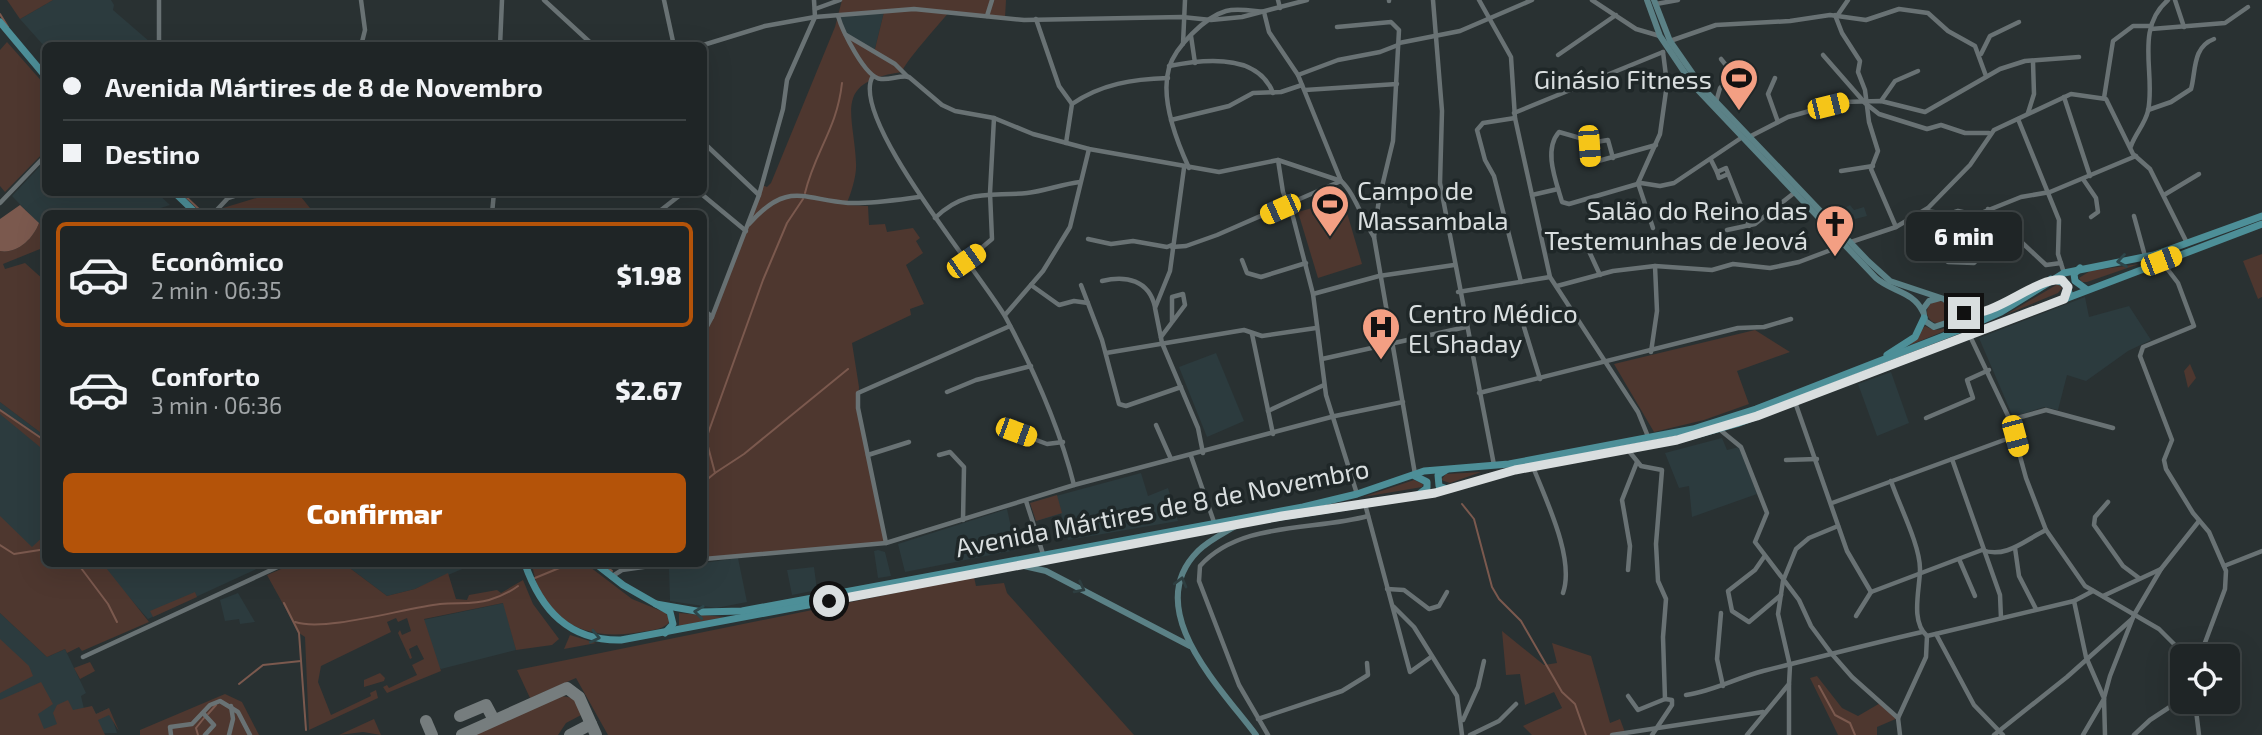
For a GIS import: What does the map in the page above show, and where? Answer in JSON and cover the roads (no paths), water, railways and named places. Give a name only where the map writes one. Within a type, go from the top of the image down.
[{"type":"main road","points":[[0,22],[42,72]]},
{"type":"main road","points":[[178,196],[193,210]]},
{"type":"main road","name":"Avenida Mártires de 8 de Novembro","points":[[656,604],[702,612],[732,612],[1357,494],[1411,475],[1450,468],[1494,466],[1650,440],[1749,412],[1989,318],[2064,272],[2146,257],[2262,216]]},
{"type":"main road","name":"Avenida Mártires de 8 de Novembro","points":[[527,567],[532,582],[550,612],[566,626],[586,636],[621,640],[1238,524],[1415,496],[1533,467],[1628,450],[1719,429],[2262,224]]},
{"type":"main road","points":[[2080,268],[2074,274],[2074,281],[2088,289]]},
{"type":"main road","points":[[2051,279],[2067,284],[2069,293],[2064,299]]},
{"type":"main road","points":[[1949,304],[1964,313],[1980,314],[2034,290]]},
{"type":"main road","points":[[1872,364],[1915,337],[1923,315]]},
{"type":"main road","points":[[1450,468],[1438,475],[1437,481],[1439,486],[1450,489]]},
{"type":"main road","points":[[1411,475],[1419,476],[1427,482],[1425,491],[1415,496]]},
{"type":"main road","points":[[599,567],[611,577],[670,612],[674,620],[672,627],[664,633]]},
{"type":"street","points":[[159,0],[159,42]]},
{"type":"street","points":[[361,0],[365,30],[361,42]]},
{"type":"street","points":[[500,42],[502,0]]},
{"type":"street","points":[[544,0],[590,42]]},
{"type":"street","points":[[664,0],[673,42]]},
{"type":"street","points":[[707,326],[759,195],[783,109],[787,80],[815,17],[814,0]]},
{"type":"street","points":[[815,9],[840,0]]},
{"type":"street","points":[[987,16],[992,0]]},
{"type":"street","points":[[1182,45],[1185,0]]},
{"type":"street","points":[[1278,0],[1280,8]]},
{"type":"street","points":[[707,44],[765,26],[815,17],[914,9],[1036,19],[1182,17],[1211,20],[1264,12],[1307,0]]},
{"type":"street","points":[[1433,0],[1442,111],[1440,183],[1458,292],[1494,466]]},
{"type":"street","points":[[1479,0],[1511,57],[1515,115],[1550,277],[1639,412],[1650,440]]},
{"type":"street","points":[[1298,75],[1338,60],[1380,52],[1399,44],[1490,21],[1532,0]]},
{"type":"street","points":[[1592,0],[1636,29],[1660,36]]},
{"type":"street","points":[[1647,0],[1665,51],[1667,84],[1656,145],[1638,184],[1653,228]]},
{"type":"street","points":[[1665,51],[1702,97],[1794,194],[1847,244],[1890,281],[1940,298],[1949,304],[1952,317],[1945,325],[1932,326],[1909,294],[1891,289],[1876,278],[1847,244],[1716,103],[1670,41],[1655,2],[1678,0]]},
{"type":"street","points":[[1848,0],[1840,7],[1836,16],[1842,33],[1859,58],[1858,72],[1865,90],[1865,103],[1878,152],[1872,171],[1896,227]]},
{"type":"street","points":[[2131,148],[2148,110],[2147,56],[2154,13],[2168,0]]},
{"type":"street","points":[[2175,0],[2184,27]]},
{"type":"street","points":[[2187,244],[2150,169],[2136,156],[2104,98],[2113,41],[2133,26],[2184,27],[2228,22],[2248,6]]},
{"type":"street","points":[[1670,41],[1716,25],[1836,16],[1866,20],[1899,9],[1924,12],[1975,46],[1986,76]]},
{"type":"street","points":[[1264,12],[1269,32],[1298,75],[1342,181],[1374,237]]},
{"type":"street","points":[[1558,55],[1616,15]]},
{"type":"street","points":[[838,16],[846,35],[873,76],[883,79],[909,77]]},
{"type":"street","points":[[1036,19],[1059,86],[1072,103],[1066,143]]},
{"type":"street","points":[[1155,308],[1170,271],[1187,168],[1171,120],[1169,66],[1182,45],[1211,20]]},
{"type":"street","points":[[1337,27],[1391,22],[1398,26],[1393,142],[1379,199],[1374,237],[1403,402],[1411,475]]},
{"type":"street","points":[[1980,55],[1990,36],[2019,22]]},
{"type":"street","points":[[846,35],[895,64],[942,105],[965,113],[994,118],[1066,143],[1187,168],[1233,171],[1278,160],[1342,181]]},
{"type":"street","points":[[1191,36],[1195,63]]},
{"type":"street","points":[[2148,110],[2171,102],[2190,89],[2193,65],[2206,43],[2214,39]]},
{"type":"street","points":[[1521,282],[1494,176],[1485,160],[1477,130],[1483,123],[1515,115],[1665,51]]},
{"type":"street","points":[[1823,55],[1865,103],[1882,116],[1927,129],[1941,125],[1965,133],[1990,133],[2077,93],[2104,98]]},
{"type":"street","points":[[1749,137],[1778,122],[1842,102],[1865,103],[1881,100],[1925,112],[2000,69],[2079,57]]},
{"type":"street","points":[[1716,103],[1720,88],[1730,78],[1729,69],[1721,59]]},
{"type":"street","points":[[1173,60],[1182,64]]},
{"type":"street","points":[[2028,114],[2034,94],[2033,62]]},
{"type":"street","points":[[1169,66],[1235,63],[1250,66],[1262,74],[1273,93]]},
{"type":"street","points":[[1881,100],[1895,81],[1918,71]]},
{"type":"street","points":[[873,76],[869,85],[880,120],[919,197],[1005,315],[1031,366],[1063,442],[1074,485]]},
{"type":"street","points":[[1072,103],[1088,93],[1106,87],[1137,79],[1168,78]]},
{"type":"street","points":[[1775,78],[1768,94],[1778,122]]},
{"type":"street","points":[[1171,120],[1228,106],[1253,93],[1397,84]]},
{"type":"street","points":[[2064,97],[2071,127],[2090,176]]},
{"type":"street","points":[[966,261],[992,239],[990,192],[994,118]]},
{"type":"street","points":[[2018,119],[2050,192],[2059,220],[2060,263],[2064,272]]},
{"type":"street","points":[[1656,145],[1591,163],[1587,140],[1559,132],[1553,139],[1552,153],[1562,202],[1569,204],[1638,184],[1666,186],[1711,160],[1741,138]]},
{"type":"street","points":[[1557,286],[1600,275],[1655,266],[1712,270],[1733,264],[1770,268],[1800,262],[1896,227],[1924,211],[1970,165],[1990,133]]},
{"type":"street","points":[[1596,142],[1608,140],[1613,158]]},
{"type":"street","points":[[707,146],[759,195]]},
{"type":"street","points":[[1005,315],[1031,285],[1070,227],[1090,149]]},
{"type":"street","points":[[1924,211],[1950,214],[1958,211],[1974,215],[2021,197],[2050,192],[2136,156]]},
{"type":"street","points":[[0,203],[42,159]]},
{"type":"street","points":[[1278,160],[1283,191],[1289,204],[1313,294],[1324,385],[1357,494]]},
{"type":"street","points":[[1711,160],[1717,172],[1726,168],[1749,226]]},
{"type":"street","points":[[1841,171],[1873,166]]},
{"type":"street","points":[[2164,195],[2199,174]]},
{"type":"street","points":[[2083,179],[2097,201],[2098,212],[2091,217]]},
{"type":"street","points":[[1088,239],[1111,244],[1133,241],[1167,247],[1186,246],[1342,181]]},
{"type":"street","points":[[935,219],[950,206],[990,192],[1025,193],[1080,182]]},
{"type":"street","points":[[1532,195],[1558,189]]},
{"type":"street","points":[[1727,230],[1749,226],[1763,219],[1794,194]]},
{"type":"street","points":[[746,229],[774,202],[799,195],[845,203],[919,197]]},
{"type":"street","points":[[0,197],[7,196]]},
{"type":"street","points":[[217,210],[228,198],[234,196]]},
{"type":"street","points":[[661,210],[679,196]]},
{"type":"street","points":[[704,196],[746,229]]},
{"type":"street","points":[[1988,209],[1997,237]]},
{"type":"street","points":[[2134,216],[2146,257]]},
{"type":"street","points":[[1912,218],[1924,245],[1948,262],[1973,263],[1997,237],[2020,237],[2033,256],[2046,265],[2060,263]]},
{"type":"street","points":[[1583,238],[1600,275]]},
{"type":"street","points":[[1242,260],[1247,273],[1261,277],[1306,263]]},
{"type":"street","points":[[2161,261],[2178,283],[2194,326],[2143,347],[2140,356],[2172,440],[2164,460],[2165,469],[2209,532],[2224,566],[2225,589],[2204,644]]},
{"type":"street","points":[[1313,294],[1379,276],[1454,265]]},
{"type":"street","points":[[1651,352],[1657,311],[1655,266]]},
{"type":"street","points":[[1102,281],[1118,277],[1136,281],[1151,292],[1161,340],[1198,428],[1203,453]]},
{"type":"street","points":[[1458,292],[1550,277]]},
{"type":"street","points":[[1031,285],[1059,305],[1074,301],[1088,303]]},
{"type":"street","points":[[1081,285],[1106,353],[1117,401],[1122,407],[1181,387]]},
{"type":"street","points":[[1161,340],[1185,305],[1183,294],[1172,297],[1172,322]]},
{"type":"street","points":[[1923,315],[1928,301],[1940,298]]},
{"type":"street","points":[[707,313],[712,317]]},
{"type":"street","points":[[1479,394],[1738,328],[1764,327],[1791,319]]},
{"type":"street","points":[[886,543],[858,408],[858,393],[1010,326]]},
{"type":"street","points":[[1322,359],[1466,327]]},
{"type":"street","points":[[1524,327],[1540,379]]},
{"type":"street","points":[[1106,353],[1161,340],[1244,330],[1252,334],[1274,335],[1316,328]]},
{"type":"street","points":[[1252,334],[1273,434]]},
{"type":"street","points":[[1970,335],[1989,370],[2010,420],[2046,530],[2069,559],[2080,579],[2093,591],[2133,617],[2166,634],[2175,644]]},
{"type":"street","points":[[947,392],[1031,366]]},
{"type":"street","points":[[1926,418],[1973,398],[1967,380],[1989,370]]},
{"type":"street","points":[[1268,411],[1324,385]]},
{"type":"street","points":[[1795,401],[1817,458],[1847,551],[1871,592]]},
{"type":"street","points":[[707,559],[886,543],[1074,485],[1335,416],[1403,402]]},
{"type":"street","points":[[2010,420],[2046,410],[2113,428]]},
{"type":"street","points":[[1156,425],[1171,459]]},
{"type":"street","points":[[1719,429],[1741,447],[1767,513],[1754,540],[1764,557],[1799,600],[1811,626],[1831,653],[1852,677],[1898,718]]},
{"type":"street","points":[[1016,432],[1047,444],[1063,442]]},
{"type":"street","points":[[1832,503],[2015,436]]},
{"type":"street","points":[[868,455],[909,442]]},
{"type":"street","points":[[1628,450],[1644,467],[1661,468],[1663,473],[1656,556],[1659,562],[1658,581],[1666,599],[1663,637],[1665,699]]},
{"type":"street","points":[[939,455],[950,452],[964,467],[963,520]]},
{"type":"street","points":[[1191,456],[1214,522]]},
{"type":"street","points":[[1786,460],[1817,458]]},
{"type":"street","points":[[1952,459],[2001,599],[2001,618]]},
{"type":"street","points":[[1628,570],[1630,546],[1622,500],[1637,462]]},
{"type":"street","points":[[1533,467],[1564,557],[1567,573],[1563,593]]},
{"type":"street","points":[[1891,481],[1920,571],[1917,609],[1925,634],[1926,657],[1898,718],[1900,735]]},
{"type":"street","points":[[1026,500],[1044,554]]},
{"type":"street","points":[[1364,502],[1410,672],[1431,657]]},
{"type":"street","points":[[2108,502],[2095,517],[2094,525],[2123,566],[2139,579]]},
{"type":"street","points":[[1268,735],[1239,685],[1198,575],[1200,566],[1219,551],[1259,534],[1368,516]]},
{"type":"street","points":[[1256,521],[1259,534]]},
{"type":"street","points":[[2083,735],[2104,698],[2133,617],[2161,569],[2199,521]]},
{"type":"street","points":[[1238,524],[1201,548],[1185,568],[1178,606],[1181,624],[1192,647],[1256,735]]},
{"type":"street","points":[[1789,735],[1790,666],[1779,620],[1783,581],[1801,543],[1838,526]]},
{"type":"street","points":[[1856,616],[1871,592],[1920,571],[1982,550],[1995,553],[2015,548],[2046,530]]},
{"type":"street","points":[[2015,548],[2019,576],[2036,609]]},
{"type":"street","points":[[2224,566],[2262,551]]},
{"type":"street","points":[[1764,557],[1751,573],[1728,591],[1732,611],[1749,622],[1781,595]]},
{"type":"street","points":[[1959,559],[1975,596]]},
{"type":"street","points":[[992,570],[1023,566],[1046,571],[1192,647]]},
{"type":"street","points":[[83,657],[278,567]]},
{"type":"street","points":[[611,577],[622,570],[643,567]]},
{"type":"street","points":[[2102,596],[2161,569]]},
{"type":"street","points":[[1387,589],[1404,590],[1429,609],[1439,606],[1447,592]]},
{"type":"street","points":[[1686,695],[1709,692],[1831,653],[1936,634],[2074,601],[2093,591]]},
{"type":"street","points":[[2074,601],[2086,657],[2104,698],[2105,735]]},
{"type":"street","points":[[1391,604],[1414,627],[1457,696],[1462,735]]},
{"type":"street","points":[[1721,613],[1717,659],[1723,686]]},
{"type":"street","points":[[1936,634],[1974,705],[1998,734],[2067,677],[2133,617]]},
{"type":"street","points":[[1462,721],[1482,676],[1484,661]]},
{"type":"street","points":[[1258,719],[1345,690],[1368,675],[1367,663]]},
{"type":"street","points":[[1747,735],[1790,684]]},
{"type":"street","points":[[1628,696],[1635,708],[1641,710],[1665,699],[1672,700],[1672,705],[1653,735]]},
{"type":"street","points":[[170,735],[170,727],[190,725],[205,715],[218,701],[231,705],[239,712],[250,735]]},
{"type":"street","points":[[1470,735],[1499,720],[1516,704]]},
{"type":"street","points":[[229,735],[233,719],[231,705]]},
{"type":"street","points":[[2134,735],[2170,707]]},
{"type":"street","points":[[1612,735],[1765,711]]},
{"type":"street","points":[[2197,714],[2200,734]]},
{"type":"street","points":[[205,715],[214,725],[205,735]]},
{"type":"waterway","points":[[0,14],[8,27]]},
{"type":"waterway","points":[[805,193],[836,114],[842,83]]},
{"type":"waterway","points":[[185,196],[200,210]]},
{"type":"waterway","points":[[707,436],[763,280],[787,223],[803,199]]},
{"type":"waterway","points":[[715,473],[744,454],[848,369]]},
{"type":"waterway","points":[[0,410],[42,439]]},
{"type":"waterway","points":[[707,443],[715,473],[707,480]]},
{"type":"waterway","points":[[1462,504],[1474,519],[1492,587],[1499,599],[1521,621],[1562,692],[1575,704],[1586,735]]},
{"type":"waterway","points":[[0,545],[14,554],[42,550]]},
{"type":"waterway","points":[[80,567],[108,604],[117,622]]},
{"type":"waterway","points":[[535,578],[562,567]]},
{"type":"waterway","points":[[607,567],[612,571]]},
{"type":"waterway","points":[[295,622],[345,622],[425,606],[483,602],[518,586]]},
{"type":"waterway","points":[[284,603],[299,633],[306,730]]},
{"type":"waterway","points":[[239,684],[263,665],[301,661]]},
{"type":"waterway","points":[[1819,686],[1835,715],[1850,723],[1855,735]]},
{"type":"waterway","points":[[208,714],[216,705]]},
{"type":"waterway","points":[[198,735],[196,728],[204,718]]},
{"type":"place","name":"Ginásio Fitness","points":[[1739,112]]},
{"type":"place","name":"Campo de Massambala","points":[[1330,238]]},
{"type":"place","name":"Salão do Reino das Testemunhas de Jeová","points":[[1835,258]]},
{"type":"place","name":"Centro Médico El Shaday","points":[[1381,361]]}]
